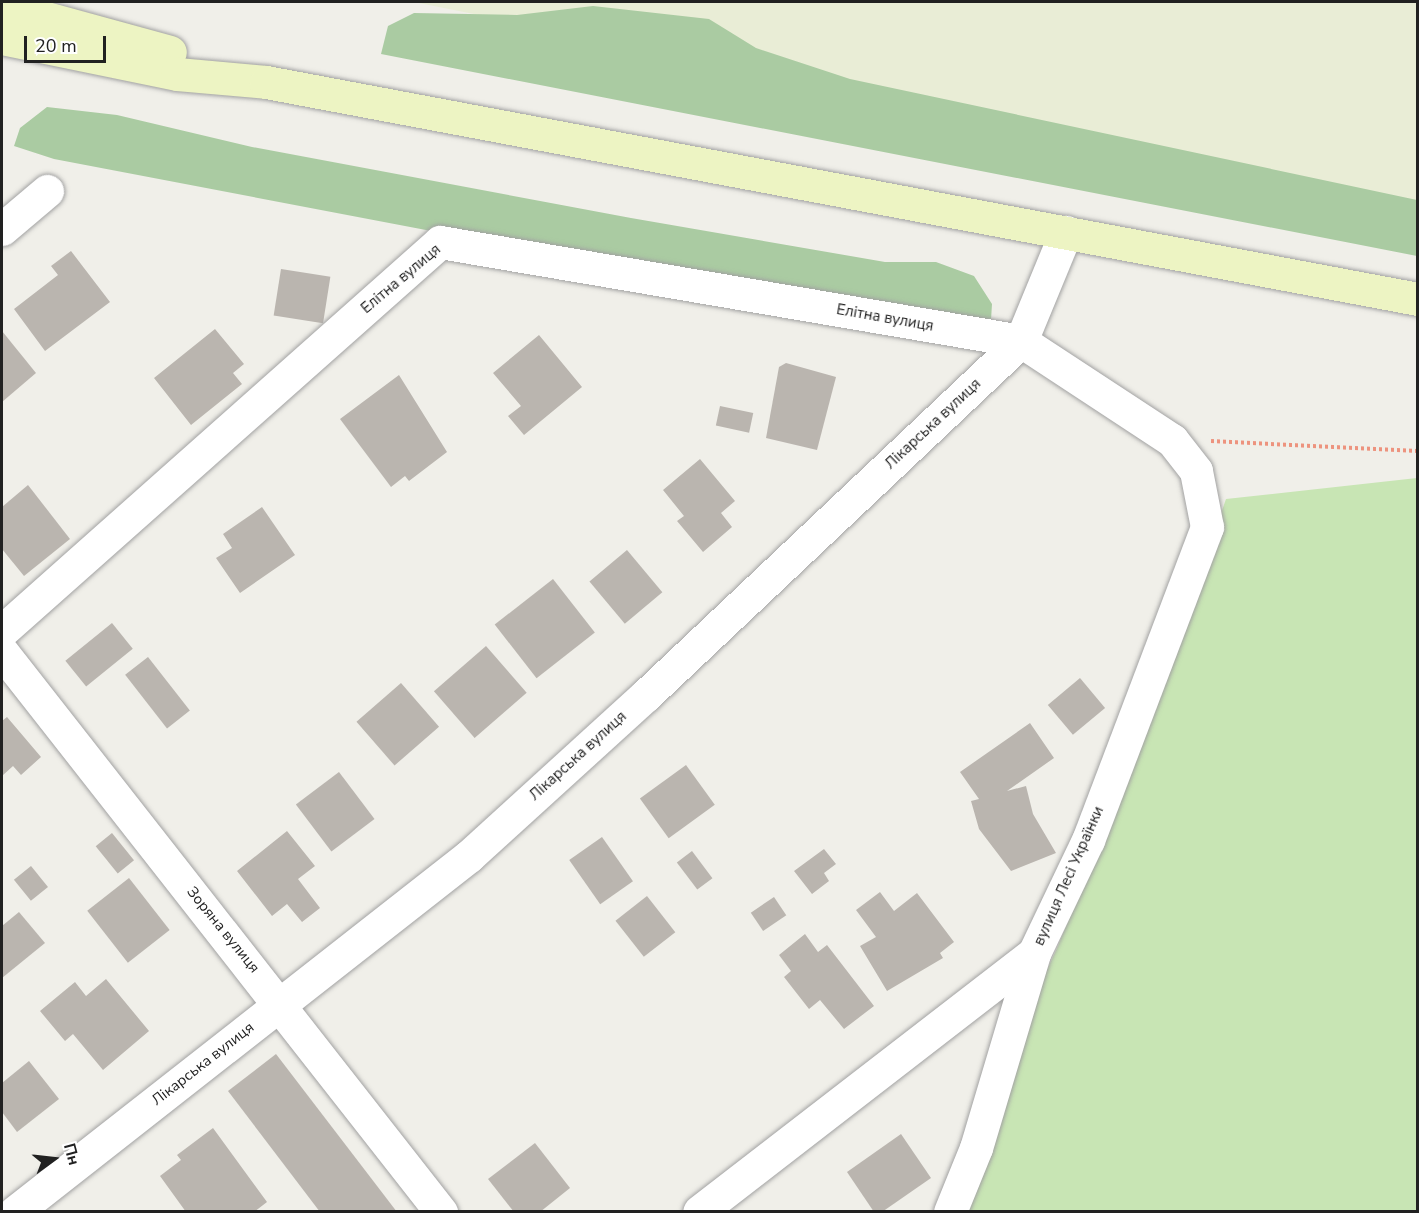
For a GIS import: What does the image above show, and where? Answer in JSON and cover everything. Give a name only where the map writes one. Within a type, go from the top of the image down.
[{"type":"main road","points":[[2,6],[267,82],[1418,299]]},
{"type":"main road","points":[[2,38],[177,74],[267,82]]},
{"type":"street","points":[[2,229],[47,191]]},
{"type":"street","name":"Лікарська вулиця","points":[[15,1212],[469,856],[1021,341],[1066,232]]},
{"type":"street","name":"Елітна вулиця","points":[[2,631],[440,242],[1021,341]]},
{"type":"street","name":"вулиця Лесі Українки","points":[[699,1212],[1034,953],[1089,840],[1207,527],[1196,471],[1172,440],[1021,341]]},
{"type":"street","name":"Зоряна вулиця","points":[[2,652],[281,1003],[441,1212]]},
{"type":"street","points":[[950,1212],[976,1148],[1034,953]]},
{"type":"path","points":[[1172,440],[1418,451]]},
{"type":"green space","points":[[414,2],[1417,2],[1417,202]]},
{"type":"green space","points":[[593,6],[709,19],[756,48],[850,79],[1417,200],[1417,256],[381,54],[388,26],[414,13],[517,15]]},
{"type":"green space","points":[[47,107],[117,115],[252,147],[631,218],[885,262],[936,262],[974,276],[992,304],[991,320],[573,258],[54,159],[14,146],[20,128]]},
{"type":"green space","points":[[1417,478],[1417,1211],[935,1212],[1058,946],[1158,696],[1226,499]]},
{"type":"building","points":[[71,251],[110,302],[45,351],[14,309],[58,275],[51,266]]},
{"type":"building","points":[[281,269],[330,277],[323,323],[274,315]]},
{"type":"building","points":[[215,329],[244,364],[233,373],[242,384],[191,425],[154,378]]},
{"type":"building","points":[[2,331],[36,373],[2,402]]},
{"type":"building","points":[[539,335],[582,387],[524,435],[508,416],[521,406],[493,373]]},
{"type":"building","points":[[786,363],[836,377],[817,450],[766,438],[779,367]]},
{"type":"building","points":[[399,375],[447,452],[409,481],[405,476],[391,487],[340,419]]},
{"type":"building","points":[[720,406],[753,413],[749,433],[716,426]]},
{"type":"building","points":[[700,459],[735,501],[721,513],[732,527],[703,552],[677,521],[684,516],[663,490]]},
{"type":"building","points":[[28,485],[70,539],[24,576],[2,549],[2,507]]},
{"type":"building","points":[[262,507],[295,555],[240,593],[216,558],[232,548],[223,534]]},
{"type":"building","points":[[627,550],[662,592],[625,624],[589,581]]},
{"type":"building","points":[[553,579],[595,633],[537,678],[495,625]]},
{"type":"building","points":[[112,623],[133,649],[86,686],[65,661]]},
{"type":"building","points":[[486,646],[527,693],[475,738],[434,691]]},
{"type":"building","points":[[148,657],[190,711],[167,728],[125,675]]},
{"type":"building","points":[[1080,678],[1105,708],[1073,735],[1048,705]]},
{"type":"building","points":[[401,683],[439,727],[395,765],[356,722]]},
{"type":"building","points":[[7,717],[41,757],[21,775],[13,766],[2,776],[2,721]]},
{"type":"building","points":[[1030,723],[1054,758],[1007,791],[1026,786],[1033,814],[1056,853],[1011,871],[979,829],[971,801],[979,799],[960,772]]},
{"type":"building","points":[[686,765],[715,805],[669,838],[640,799]]},
{"type":"building","points":[[339,772],[375,819],[331,852],[296,804]]},
{"type":"building","points":[[287,831],[315,866],[298,879],[320,908],[302,922],[287,904],[272,916],[237,871]]},
{"type":"building","points":[[112,833],[134,860],[118,873],[96,846]]},
{"type":"building","points":[[602,837],[633,881],[600,904],[569,860]]},
{"type":"building","points":[[824,849],[836,864],[824,873],[829,881],[812,894],[794,871]]},
{"type":"building","points":[[692,851],[712,878],[697,890],[677,862]]},
{"type":"building","points":[[31,866],[48,887],[31,901],[14,880]]},
{"type":"building","points":[[129,878],[170,930],[128,963],[87,911]]},
{"type":"building","points":[[880,892],[894,911],[917,893],[954,942],[940,953],[943,958],[887,991],[860,946],[876,937],[856,910]]},
{"type":"building","points":[[647,896],[675,932],[644,957],[615,921]]},
{"type":"building","points":[[774,897],[786,915],[763,931],[751,913]]},
{"type":"building","points":[[19,912],[45,943],[2,978],[2,926]]},
{"type":"building","points":[[805,934],[818,952],[827,945],[874,1006],[844,1029],[820,1000],[809,1009],[784,977],[791,971],[779,955]]},
{"type":"building","points":[[106,979],[149,1031],[103,1070],[73,1034],[65,1041],[40,1011],[75,982],[86,996]]},
{"type":"building","points":[[276,1054],[397,1212],[320,1212],[228,1091]]},
{"type":"building","points":[[29,1061],[59,1099],[17,1132],[2,1112],[2,1083]]},
{"type":"building","points":[[213,1128],[267,1202],[254,1212],[186,1212],[160,1176],[181,1160],[177,1155]]},
{"type":"building","points":[[901,1134],[931,1178],[882,1212],[874,1212],[847,1172]]},
{"type":"building","points":[[535,1143],[570,1188],[540,1212],[514,1212],[488,1179]]}]
